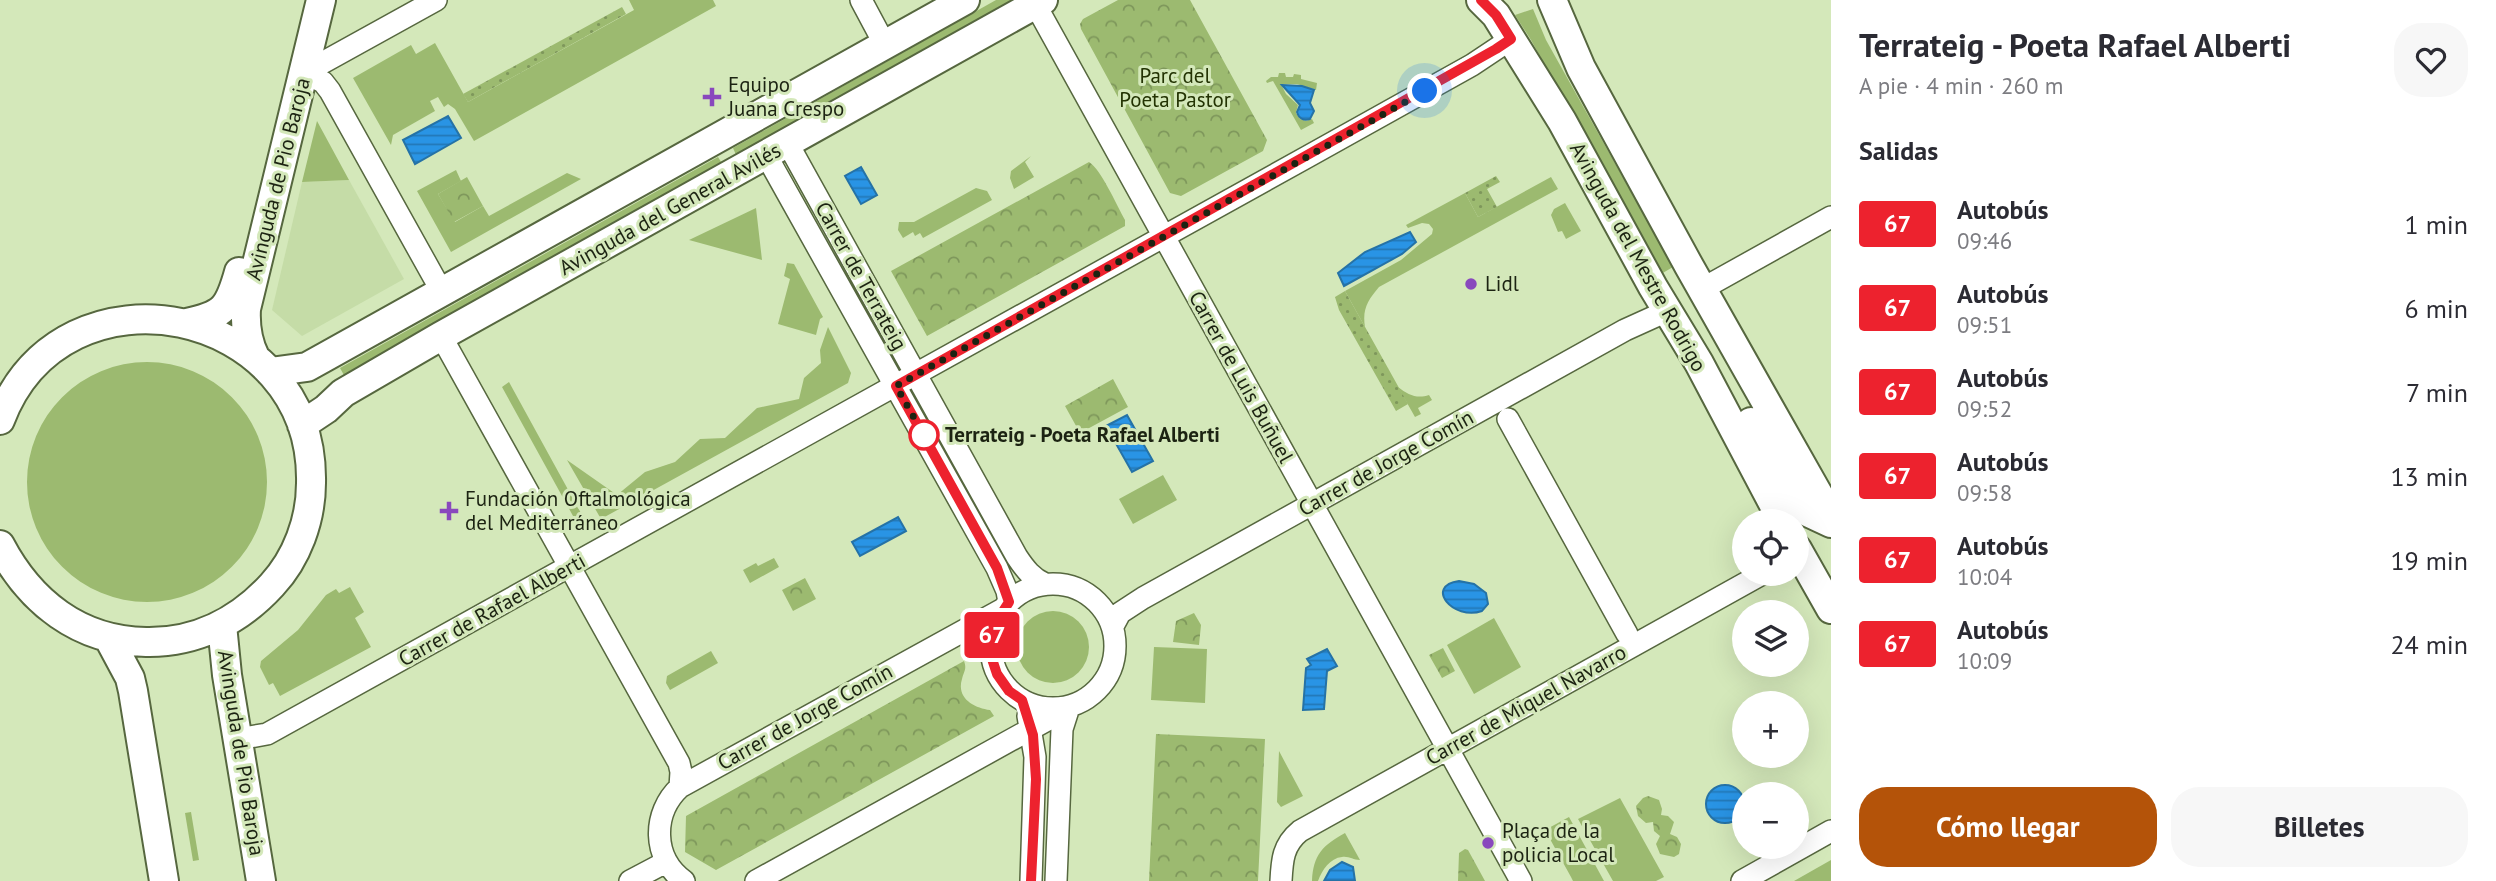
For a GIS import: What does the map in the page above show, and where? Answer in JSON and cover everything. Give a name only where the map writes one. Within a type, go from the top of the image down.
[{"type":"main road","name":"Avinguda de Pio Baroja","points":[[187,323],[220,313],[229,304],[304,0]]},
{"type":"main road","name":"Avinguda de Pio Baroja","points":[[262,364],[248,344],[246,309],[321,0]]},
{"type":"main road","name":"Avinguda del General Avilés","points":[[262,364],[307,367],[965,0]]},
{"type":"main road","name":"Avinguda del Mestre Rodrigo","points":[[1481,0],[1496,15],[1562,121],[1667,311],[1699,363],[1776,509]]},
{"type":"main road","name":"Avinguda del Mestre Rodrigo","points":[[1552,0],[1581,68],[1831,517]]},
{"type":"main road","name":"Avinguda del General Avilés","points":[[302,425],[326,409],[343,393],[441,336],[1039,2]]},
{"type":"main road","points":[[0,420],[7,401],[21,380],[57,346],[79,334],[126,320],[151,318],[187,323],[223,336],[262,364],[289,397],[302,425],[308,448],[311,483],[307,518],[300,540],[290,561],[269,589],[242,613],[222,625],[172,641],[144,642],[108,637],[63,618],[43,603],[18,575],[0,545]]},
{"type":"main road","points":[[1699,363],[1732,390],[1801,509],[1831,523]]},
{"type":"main road","points":[[1809,558],[1831,571]]},
{"type":"main road","points":[[1809,572],[1831,609]]},
{"type":"main road","name":"Avinguda de Pio Baroja","points":[[222,625],[227,678],[261,881]]},
{"type":"main road","points":[[108,637],[134,691],[164,881]]},
{"type":"street","points":[[304,73],[436,0]]},
{"type":"street","points":[[861,0],[885,45]]},
{"type":"street","name":"Carrer de Luis Buñuel","points":[[1039,2],[1292,470],[1313,503],[1448,749]]},
{"type":"street","name":"Carrer de Rafael Alberti","points":[[238,739],[267,734],[1472,65],[1511,39]]},
{"type":"street","points":[[304,73],[323,82],[330,91],[442,292]]},
{"type":"street","name":"Carrer de Terrateig","points":[[777,150],[916,375],[1017,557],[1027,572],[1045,584]]},
{"type":"street","name":"Carrer de Terrateig","points":[[777,150],[896,386],[997,568],[1006,605]]},
{"type":"street","points":[[1702,289],[1831,217]]},
{"type":"street","name":"Carrer de Jorge Comín","points":[[1113,626],[1126,608],[1625,330],[1667,311]]},
{"type":"street","points":[[441,336],[679,763],[680,787]]},
{"type":"street","points":[[1508,419],[1627,634]]},
{"type":"street","points":[[756,881],[1086,700],[1101,687],[1112,668],[1116,648],[1113,626],[1101,605],[1088,594],[1069,586],[1045,584],[1031,588],[1006,605],[991,636],[991,656],[997,674],[1009,691],[1022,700],[1039,708],[1069,708]]},
{"type":"street","name":"Carrer de Miquel Navarro","points":[[1282,881],[1282,858],[1292,838],[1300,831],[1740,586]]},
{"type":"street","name":"Carrer de Jorge Comín","points":[[666,862],[659,845],[659,828],[662,814],[680,787],[1006,605]]},
{"type":"street","points":[[1022,700],[1031,728],[1036,779],[1031,881]]},
{"type":"street","points":[[1056,881],[1062,729],[1069,708]]},
{"type":"street","points":[[1448,749],[1521,881]]},
{"type":"street","points":[[1742,881],[1831,831]]},
{"type":"street","points":[[630,881],[666,862],[684,881]]},
{"type":"shaded area","points":[[349,180],[404,279],[302,336],[272,310],[302,182]]},
{"type":"green space","points":[[629,0],[713,0],[716,6],[474,141],[455,109],[448,104],[444,107],[438,97],[430,101],[435,111],[393,135],[391,145],[353,78],[411,45],[416,54],[435,43],[468,102],[634,10]]},
{"type":"green space","points":[[996,0],[1021,0],[737,157],[733,148]]},
{"type":"green space","name":"Parc del Poeta Pastor","points":[[1118,0],[1190,0],[1267,140],[1263,151],[1181,196],[1170,193],[1081,29],[1083,19]]},
{"type":"green space","points":[[622,7],[626,14],[468,102],[463,94]]},
{"type":"green space","points":[[1533,9],[1546,40],[1673,267],[1661,274],[1515,15]]},
{"type":"green space","points":[[1279,73],[1285,73],[1286,77],[1301,75],[1301,79],[1317,83],[1316,90],[1297,84],[1281,84],[1286,94],[1298,105],[1296,113],[1300,119],[1312,119],[1314,123],[1301,130],[1273,81],[1266,81],[1271,77],[1278,77]]},
{"type":"green space","points":[[317,121],[349,180],[302,182]]},
{"type":"green space","points":[[1031,156],[1025,162],[1034,177],[1014,189],[1010,178],[1011,171]]},
{"type":"green space","points":[[718,157],[723,165],[345,377],[340,368]]},
{"type":"green space","points":[[1089,162],[1109,188],[1125,220],[1125,226],[927,336],[891,271]]},
{"type":"green space","points":[[456,170],[461,181],[438,194],[455,222],[483,206],[489,216],[567,173],[581,179],[451,252],[417,191]]},
{"type":"green space","points":[[1496,176],[1500,182],[1487,189],[1497,207],[1478,217],[1465,193]]},
{"type":"green space","points":[[467,177],[483,206],[454,222],[438,194]]},
{"type":"green space","points":[[1551,177],[1558,189],[1379,287],[1367,305],[1365,327],[1345,291],[1401,260],[1432,234],[1433,229],[1429,224],[1422,223],[1408,228],[1406,225],[1465,193],[1478,217]]},
{"type":"green space","points":[[976,188],[987,191],[992,200],[923,238],[920,233],[915,236],[913,232],[903,238],[898,230],[899,222],[914,222]]},
{"type":"green space","points":[[1565,203],[1581,231],[1566,239],[1562,231],[1558,232],[1551,215],[1554,209]]},
{"type":"green space","points":[[756,208],[762,260],[689,240]]},
{"type":"green space","points":[[787,263],[794,264],[823,317],[816,335],[778,324],[790,279],[784,276]]},
{"type":"green space","points":[[1345,291],[1408,404],[1396,411],[1339,310],[1335,297]]},
{"type":"green space","points":[[828,327],[851,373],[848,383],[601,519],[567,460],[617,495],[645,472],[675,462],[700,439],[725,438],[757,408],[799,399],[804,378],[821,363],[820,350]]},
{"type":"green space","points":[[147,362],[193,371],[232,397],[258,436],[267,482],[258,528],[232,567],[193,593],[147,602],[101,593],[62,567],[36,528],[27,482],[36,436],[62,397],[101,371]]},
{"type":"green space","points":[[1113,379],[1128,407],[1080,433],[1065,406]]},
{"type":"green space","points":[[509,382],[588,526],[578,525],[502,387]]},
{"type":"green space","points":[[1398,387],[1413,396],[1429,395],[1432,400],[1418,408],[1421,414],[1415,417]]},
{"type":"green space","points":[[1163,475],[1177,500],[1133,524],[1119,499]]},
{"type":"green space","points":[[774,558],[779,567],[750,583],[743,570]]},
{"type":"green space","points":[[805,578],[816,599],[793,611],[782,590]]},
{"type":"green space","points":[[350,587],[364,612],[355,618],[371,647],[280,696],[273,683],[269,685],[260,667],[261,661],[298,630],[326,595],[336,589],[339,593]]},
{"type":"green space","points":[[1060,611],[1079,621],[1087,633],[1087,661],[1079,673],[1067,681],[1046,683],[1027,673],[1019,661],[1017,640],[1027,621],[1039,613]]},
{"type":"green space","points":[[1194,613],[1201,625],[1199,645],[1173,642],[1176,621]]},
{"type":"green space","points":[[1494,618],[1521,667],[1474,694],[1447,645]]},
{"type":"green space","points":[[1154,647],[1207,649],[1205,703],[1151,700]]},
{"type":"green space","points":[[1443,648],[1455,671],[1442,678],[1429,655]]},
{"type":"green space","points":[[711,651],[718,663],[670,690],[666,683],[667,676]]},
{"type":"green space","points":[[964,661],[961,686],[964,697],[978,707],[990,710],[994,716],[716,870],[685,852],[686,816]]},
{"type":"green space","points":[[1156,734],[1265,739],[1258,881],[1149,881]]},
{"type":"green space","points":[[1279,751],[1303,796],[1281,807],[1277,802]]},
{"type":"green space","points":[[1648,796],[1659,800],[1661,815],[1668,816],[1674,822],[1670,834],[1677,837],[1681,844],[1679,854],[1674,857],[1660,854],[1656,844],[1660,836],[1654,831],[1653,822],[1646,823],[1638,816],[1636,806]]},
{"type":"green space","points":[[1620,798],[1664,877],[1656,881],[1613,881],[1578,819]]},
{"type":"green space","points":[[191,812],[199,860],[193,861],[185,813]]},
{"type":"green space","points":[[1569,817],[1604,881],[1573,881],[1545,830]]},
{"type":"green space","points":[[1345,833],[1360,860],[1338,858],[1327,865],[1318,881],[1312,881],[1314,864],[1321,852]]},
{"type":"green space","points":[[1465,849],[1485,881],[1458,881],[1459,853]]},
{"type":"green space","points":[[1831,860],[1831,881],[1794,881]]},
{"type":"water","points":[[1282,85],[1314,90],[1310,103],[1314,111],[1310,119],[1304,120],[1299,116],[1297,112],[1300,105]]},
{"type":"water","points":[[448,116],[461,138],[415,164],[403,140]]},
{"type":"water","points":[[861,167],[877,195],[861,204],[845,176]]},
{"type":"water","points":[[1410,232],[1416,242],[1402,254],[1344,286],[1338,273],[1365,252]]},
{"type":"water","points":[[1127,415],[1153,461],[1132,472],[1106,426]]},
{"type":"water","points":[[898,517],[906,531],[860,556],[852,542]]},
{"type":"water","points":[[1459,581],[1474,584],[1486,593],[1488,604],[1482,611],[1461,611],[1446,602],[1444,589]]},
{"type":"water","points":[[1327,649],[1337,666],[1327,671],[1324,709],[1303,710],[1306,668],[1311,665],[1307,659]]},
{"type":"water","points":[[1725,785],[1732,787],[1732,821],[1725,823],[1712,817],[1706,804],[1712,791]]},
{"type":"water","points":[[1342,862],[1353,867],[1355,881],[1324,881],[1330,870]]},
{"type":"bus line","name":"67","points":[[1031,881],[1036,779],[1033,735],[1022,700],[1009,691],[997,674],[991,656],[991,636],[1009,602],[1007,591],[997,568],[896,386],[1472,65],[1511,39],[1496,15],[1481,0]]},
{"type":"place","name":"Equipo Juana Crespo","points":[[712,97]]},
{"type":"place","name":"Lidl","points":[[1471,284]]},
{"type":"place","name":"Terrateig - Poeta Rafael Alberti","points":[[924,435]]},
{"type":"place","name":"Fundación Oftalmológica del Mediterráneo","points":[[449,511]]},
{"type":"place","name":"Plaça de la policia Local","points":[[1488,843]]},
{"type":"route","points":[[924,435],[928,442],[896,386],[1425,91]]}]
